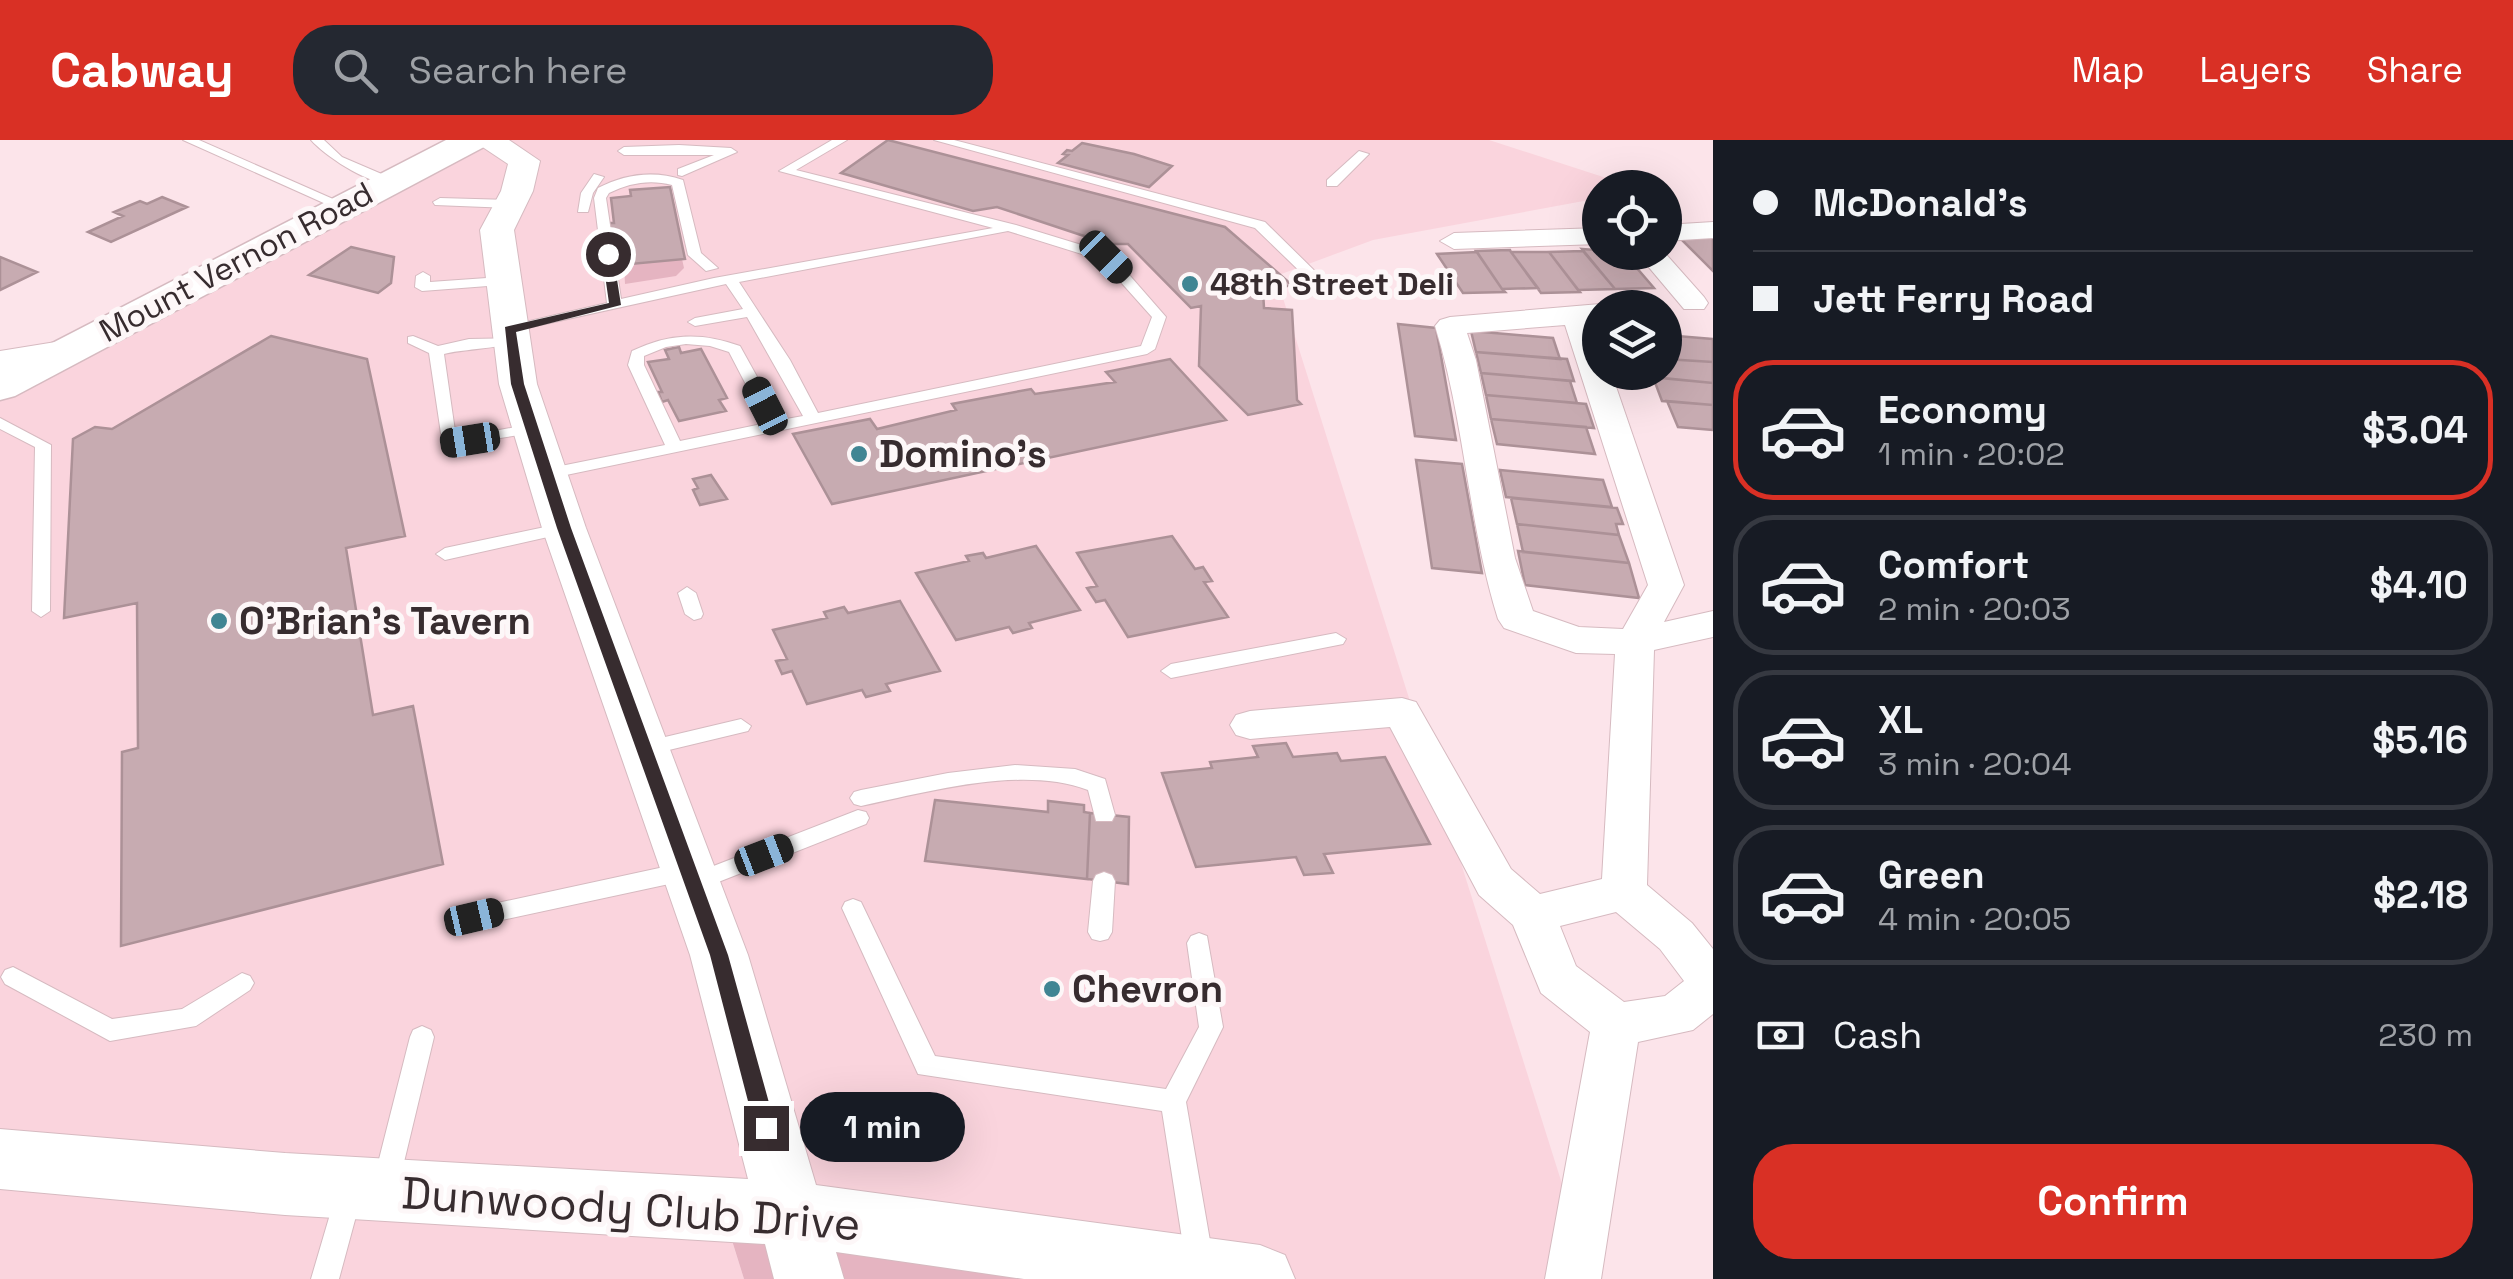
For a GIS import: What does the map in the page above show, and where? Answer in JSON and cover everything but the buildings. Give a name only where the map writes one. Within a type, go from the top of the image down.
[{"type":"main road","name":"Mount Vernon Road","points":[[0,386],[472,140]]},
{"type":"street","points":[[487,140],[524,160],[511,204],[497,230],[518,384],[564,528],[719,955],[788,1213],[810,1279]]},
{"type":"street","points":[[1682,232],[1713,230]]},
{"type":"street","points":[[1454,242],[1582,237]]},
{"type":"street","points":[[1664,270],[1691,304]]},
{"type":"street","points":[[1582,315],[1450,326],[1461,360],[1497,558],[1518,619],[1576,640],[1635,642],[1713,624]]},
{"type":"street","points":[[0,362],[68,351]]},
{"type":"street","points":[[1610,390],[1666,584],[1635,642],[1624,892]]},
{"type":"street","points":[[1250,725],[1402,712],[1495,882],[1532,914],[1558,978],[1616,1024],[1676,1015],[1713,985],[1676,936],[1624,892]]},
{"type":"street","points":[[1532,914],[1624,892]]},
{"type":"street","points":[[1573,1279],[1616,1024]]},
{"type":"street","name":"Dunwoody Club Drive","points":[[0,1159],[368,1189],[788,1213],[1231,1275]]},
{"type":"lane","points":[[189,140],[342,206]]},
{"type":"lane","points":[[317,140],[338,160],[392,180]]},
{"type":"lane","points":[[436,351],[449,444],[539,451],[674,447],[1146,349],[1159,317],[1106,257],[1012,228],[785,171],[842,140]]},
{"type":"lane","points":[[940,140],[1260,225],[1320,284]]},
{"type":"lane","points":[[624,152],[731,152],[682,172]]},
{"type":"lane","points":[[1332,183],[1363,154]]},
{"type":"lane","points":[[583,209],[586,193],[598,178]]},
{"type":"lane","points":[[616,305],[600,198],[603,191],[620,182],[657,178],[678,182],[695,255],[711,268]]},
{"type":"lane","points":[[440,202],[511,204]]},
{"type":"lane","points":[[413,340],[436,351],[731,280],[1012,228]]},
{"type":"lane","points":[[424,276],[422,287],[502,281]]},
{"type":"lane","points":[[731,280],[812,417]]},
{"type":"lane","points":[[694,322],[753,312]]},
{"type":"lane","points":[[674,447],[636,365],[638,354],[654,344],[682,338],[714,340],[736,349],[775,425]]},
{"type":"lane","points":[[0,424],[43,445],[41,610]]},
{"type":"lane","points":[[445,554],[564,528]]},
{"type":"lane","points":[[688,594],[694,614]]},
{"type":"lane","points":[[1171,671],[1336,639]]},
{"type":"lane","points":[[644,750],[741,726]]},
{"type":"lane","points":[[474,917],[691,877],[860,808],[950,780],[1017,774],[1081,775],[1098,785],[1104,814]]},
{"type":"lane","points":[[1100,932],[1104,881]]},
{"type":"lane","points":[[853,908],[927,1066],[1173,1101]]},
{"type":"lane","points":[[1199,943],[1211,1027],[1173,1101],[1231,1275]]},
{"type":"lane","points":[[13,977],[110,1030],[187,1019],[242,983]]},
{"type":"lane","points":[[325,1279],[368,1189],[422,1036]]},
{"type":"shaded area","points":[[484,140],[1489,140],[1582,170],[1582,201],[1373,240],[1276,276],[1592,1279],[1291,1279],[729,1232],[744,1279],[0,1279],[0,377]]},
{"type":"shaded area","points":[[682,259],[684,268],[676,276],[625,284],[624,264]]},
{"type":"shaded area","points":[[729,1231],[1291,1279],[744,1279]]},
{"type":"place","name":"48th Street Deli","points":[[1190,284]]},
{"type":"place","name":"Domino's","points":[[859,454]]},
{"type":"place","name":"O'Brian's Tavern","points":[[219,621]]},
{"type":"place","name":"Chevron","points":[[1052,989]]},
{"type":"route","points":[[608,254],[616,305],[509,330],[518,384],[564,528],[719,955],[766,1128]]}]
